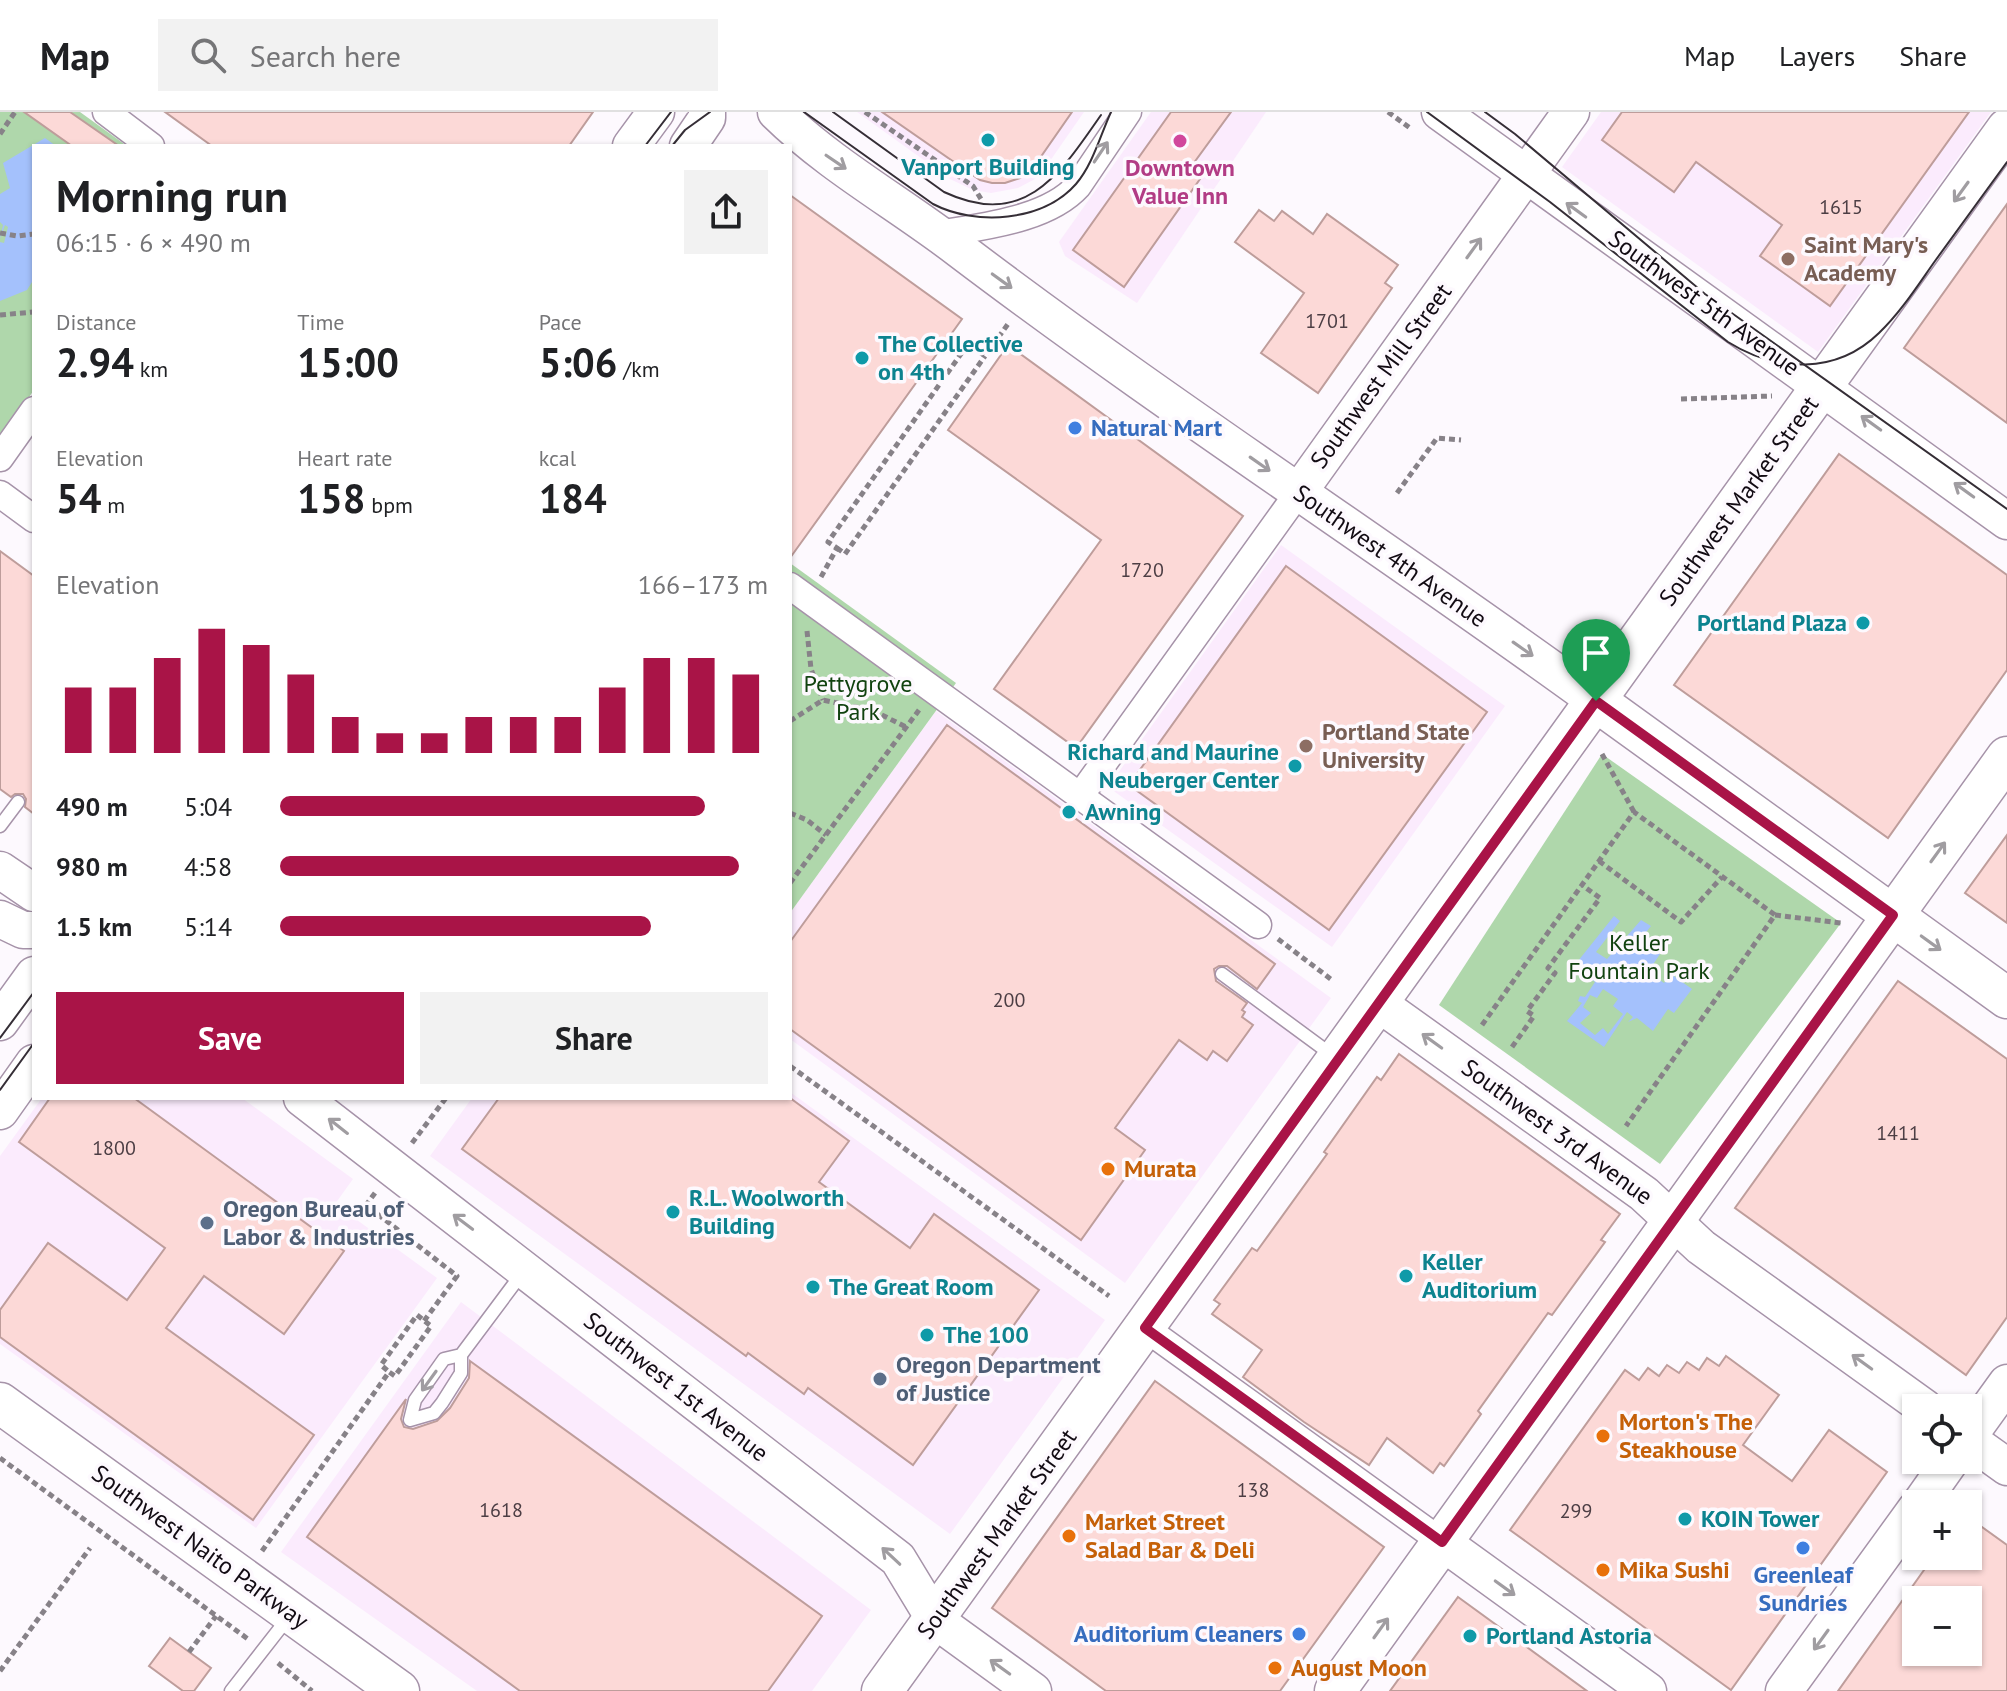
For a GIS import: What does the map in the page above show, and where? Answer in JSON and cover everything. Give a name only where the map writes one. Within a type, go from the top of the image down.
[{"type":"main road","points":[[632,144],[656,112]]},
{"type":"main road","points":[[689,144],[707,118],[707,112]]},
{"type":"main road","name":"Southwest 4th Avenue","points":[[776,112],[806,141],[1298,493],[1596,701],[2007,998]]},
{"type":"main road","name":"Southwest Mill Street","points":[[1298,493],[1571,112]]},
{"type":"main road","name":"Southwest 5th Avenue","points":[[1430,124],[1527,174],[2007,521]]},
{"type":"main road","name":"Southwest Market Street","points":[[882,1691],[2007,129]]},
{"type":"main road","points":[[1335,1691],[2007,757]]},
{"type":"main road","points":[[0,870],[32,892]]},
{"type":"main road","points":[[0,919],[23,930],[32,930]]},
{"type":"main road","points":[[0,1022],[32,978]]},
{"type":"main road","name":"Southwest 3rd Avenue","points":[[1378,1003],[1644,1194],[1701,1247],[1906,1394]]},
{"type":"main road","points":[[0,1111],[32,1066]]},
{"type":"main road","name":"Southwest 1st Avenue","points":[[305,1100],[898,1559],[935,1620],[1033,1691]]},
{"type":"main road","points":[[1982,1418],[2007,1383]]},
{"type":"main road","name":"Southwest Naito Parkway","points":[[0,1403],[399,1691]]},
{"type":"main road","points":[[1982,1448],[2007,1467]]},
{"type":"main road","points":[[1784,1691],[1902,1528]]},
{"type":"main road","points":[[1442,1542],[1648,1691]]},
{"type":"street","points":[[106,112],[148,144]]},
{"type":"street","points":[[940,234],[1018,219],[1067,196],[1078,186],[1128,112]]},
{"type":"street","points":[[0,458],[32,413]]},
{"type":"street","name":"Southwest Mill Street","points":[[1080,796],[1298,493]]},
{"type":"street","points":[[0,494],[32,518]]},
{"type":"street","points":[[799,592],[1267,931]]},
{"type":"street","points":[[1145,1328],[1442,1542]]},
{"type":"lane","points":[[0,826],[18,802]]},
{"type":"lane","points":[[1222,974],[1338,1059]]},
{"type":"lane","points":[[461,1355],[444,1359],[415,1400],[410,1420],[434,1413],[442,1403],[461,1373],[461,1355],[525,1269]]},
{"type":"lane","points":[[231,1691],[292,1613]]},
{"type":"path","points":[[0,134],[15,112]]},
{"type":"path","points":[[865,112],[973,186]]},
{"type":"path","points":[[1388,112],[1430,124]]},
{"type":"path","points":[[0,233],[32,234]]},
{"type":"path","points":[[0,315],[32,312]]},
{"type":"path","points":[[985,356],[968,344],[828,542],[845,554],[1006,327]]},
{"type":"path","points":[[1681,399],[1772,396]]},
{"type":"path","points":[[1397,493],[1437,438],[1461,440]]},
{"type":"path","points":[[799,592],[837,548]]},
{"type":"path","points":[[808,654],[823,700]]},
{"type":"path","points":[[792,880],[934,690]]},
{"type":"path","points":[[792,720],[823,700],[874,711],[906,727]]},
{"type":"path","points":[[1602,754],[1634,812],[1775,915],[1841,923]]},
{"type":"path","points":[[1482,1025],[1634,812]]},
{"type":"path","points":[[792,814],[807,820],[826,835]]},
{"type":"path","points":[[1599,861],[1681,922],[1722,877]]},
{"type":"path","points":[[1512,1047],[1534,1016],[1527,1011],[1555,973],[1548,968],[1600,898],[1582,885]]},
{"type":"path","points":[[1626,1126],[1775,915]]},
{"type":"path","points":[[1267,931],[1332,980]]},
{"type":"path","points":[[792,1067],[1109,1296]]},
{"type":"path","points":[[417,1137],[445,1100]]},
{"type":"path","points":[[394,1169],[366,1205],[457,1276],[424,1321]]},
{"type":"path","points":[[417,1315],[431,1326],[395,1376],[389,1372],[381,1365],[417,1315]]},
{"type":"path","points":[[262,1552],[389,1372]]},
{"type":"path","name":"Southwest Naito Parkway","points":[[0,1458],[264,1651],[312,1691]]},
{"type":"path","points":[[0,1671],[90,1548]]},
{"type":"path","points":[[189,1652],[216,1616]]},
{"type":"shaded area","name":"Vanport Building","points":[[857,112],[1084,112],[1035,179],[1018,188],[991,193],[973,190],[950,179]]},
{"type":"shaded area","points":[[1151,112],[1266,112],[1137,303],[1065,256],[1059,242]]},
{"type":"shaded area","name":"Saint Mary's Academy","points":[[1601,112],[1991,112],[1818,352],[1562,167]]},
{"type":"shaded area","name":"Portland State University","points":[[1281,545],[1505,706],[1332,947],[1108,787]]},
{"type":"shaded area","points":[[936,711],[1331,998],[1125,1283],[792,1040],[792,910]]},
{"type":"shaded area","points":[[792,1093],[1105,1320],[950,1534],[430,1156],[471,1100],[792,1100]]},
{"type":"shaded area","points":[[41,1100],[245,1100],[353,1179],[335,1204],[437,1278],[256,1528],[0,1344],[0,1156]]},
{"type":"shaded area","points":[[461,1302],[871,1610],[812,1691],[477,1691],[281,1552]]},
{"type":"green space","points":[[0,112],[80,112],[124,144],[32,144],[32,393],[0,438]]},
{"type":"green space","name":"Pettygrove Park","points":[[792,564],[956,683],[792,910]]},
{"type":"green space","name":"Keller Fountain Park","points":[[1602,754],[1841,923],[1660,1164],[1439,1005]]},
{"type":"water","points":[[45,138],[53,144],[35,144]]},
{"type":"water","points":[[32,146],[32,282],[27,290],[0,301],[0,242],[4,243],[8,227],[5,225],[0,239],[3,225],[0,222],[0,194],[10,188],[3,163]]},
{"type":"water","points":[[1614,916],[1620,921],[1596,952],[1607,959],[1641,920],[1651,926],[1643,936],[1662,951],[1648,972],[1664,983],[1671,974],[1692,989],[1674,1013],[1668,1009],[1653,1031],[1637,1018],[1628,1022],[1633,1017],[1627,1012],[1604,1047],[1567,1021],[1582,1003],[1578,1001],[1580,996],[1585,997],[1595,982],[1574,966]],"holes":[[[1603,989],[1618,999],[1613,1006],[1623,1014],[1608,1034],[1603,1028],[1595,1035],[1580,1023],[1591,1013],[1583,1007],[1590,995],[1597,998]]]},
{"type":"building","points":[[24,112],[70,112],[116,144],[69,144]]},
{"type":"building","points":[[165,112],[593,112],[570,144],[209,144]]},
{"type":"building","name":"Vanport Building","points":[[882,112],[1072,112],[1033,168],[1020,178],[992,183],[980,180]]},
{"type":"building","points":[[1171,112],[1231,112],[1188,171],[1200,179],[1124,287],[1073,250]]},
{"type":"building","name":"Saint Mary's Academy","points":[[1622,112],[1969,112],[1830,306],[1760,256],[1782,225],[1696,162],[1674,192],[1602,140]]},
{"type":"building","name":"The Collective on 4th","points":[[792,196],[962,319],[792,555]]},
{"type":"building","points":[[2007,204],[2007,423],[1904,348]]},
{"type":"building","points":[[1259,210],[1274,221],[1282,211],[1313,234],[1327,214],[1398,265],[1385,283],[1392,288],[1318,393],[1261,353],[1304,293],[1235,242]]},
{"type":"building","points":[[1008,345],[1243,516],[1076,748],[994,689],[1101,540],[948,430]]},
{"type":"building","name":"Portland Plaza","points":[[1839,454],[2007,575],[2007,670],[1888,838],[1674,685]]},
{"type":"building","points":[[0,551],[32,575],[32,812],[25,807],[23,794],[11,797],[0,789]]},
{"type":"building","name":"Portland State University","points":[[1286,566],[1487,712],[1329,930],[1129,785]]},
{"type":"building","points":[[947,725],[1275,964],[1257,989],[1227,966],[1214,969],[1216,981],[1247,1003],[1242,1017],[1253,1025],[1227,1061],[1213,1051],[1207,1060],[1179,1040],[1115,1128],[1145,1150],[1081,1240],[792,1030],[792,939]]},
{"type":"building","points":[[2007,835],[2007,923],[1965,893]]},
{"type":"building","points":[[1898,981],[2007,1059],[2007,1317],[1966,1375],[1735,1208]]},
{"type":"building","name":"Keller Auditorium","points":[[1399,1054],[1620,1214],[1601,1240],[1605,1242],[1552,1315],[1548,1313],[1478,1411],[1481,1414],[1444,1466],[1440,1463],[1433,1473],[1387,1438],[1369,1465],[1304,1422],[1243,1377],[1262,1350],[1212,1314],[1220,1304],[1214,1300],[1252,1248],[1257,1251],[1327,1154],[1324,1152],[1377,1077],[1381,1080]]},
{"type":"building","points":[[792,1099],[849,1141],[819,1182],[910,1248],[934,1214],[1039,1290],[913,1465],[808,1388],[804,1394],[748,1353],[746,1356],[462,1149],[498,1100]]},
{"type":"building","points":[[49,1100],[137,1100],[344,1251],[284,1334],[204,1276],[166,1328],[314,1435],[253,1520],[0,1337],[0,1310],[48,1243],[127,1300],[165,1248],[19,1142]]},
{"type":"building","name":"KOIN Tower","points":[[1726,1356],[1779,1395],[1743,1445],[1792,1481],[1829,1430],[1887,1472],[1731,1690],[1510,1530],[1625,1370],[1639,1380],[1648,1368],[1659,1376],[1667,1365],[1679,1373],[1687,1362],[1699,1370],[1707,1358],[1719,1366]]},
{"type":"building","points":[[470,1361],[822,1616],[768,1691],[520,1691],[307,1537],[406,1399],[401,1419],[404,1427],[413,1429],[437,1421],[450,1408],[469,1378]]},
{"type":"building","points":[[1155,1381],[1384,1547],[1280,1691],[1106,1691],[992,1608]]},
{"type":"building","points":[[1982,1527],[2007,1545],[2007,1691],[1838,1691],[1902,1601],[1902,1666],[1982,1666],[1982,1586],[1913,1586],[1924,1570],[1982,1570]]},
{"type":"building","name":"Portland Astoria","points":[[1458,1597],[1587,1691],[1390,1691]]},
{"type":"building","points":[[170,1638],[211,1668],[194,1691],[183,1691],[149,1666]]},
{"type":"tram line","points":[[647,144],[671,112]]},
{"type":"tram line","points":[[674,144],[685,130],[710,112]]},
{"type":"tram line","points":[[804,112],[933,204],[968,216],[988,217],[1027,213],[1062,197],[1087,168],[1111,112]]},
{"type":"tram line","points":[[833,112],[944,192],[972,202],[997,204],[1018,200],[1038,190],[1071,157],[1101,115]]},
{"type":"tram line","points":[[1427,112],[1550,202],[1728,342],[1766,359],[1786,363],[1825,362],[1844,356],[1879,333],[1909,298],[2007,162]]},
{"type":"tram line","points":[[1485,112],[1705,294],[2007,509]]},
{"type":"tram line","points":[[0,1038],[32,995]]},
{"type":"tram line","points":[[0,1090],[32,1046]]},
{"type":"place","name":"Vanport Building","points":[[988,140]]},
{"type":"place","name":"Downtown Value Inn","points":[[1180,141]]},
{"type":"place","name":"Saint Mary's Academy","points":[[1788,259]]},
{"type":"place","name":"The Collective on 4th","points":[[862,358]]},
{"type":"place","name":"Natural Mart","points":[[1075,428]]},
{"type":"place","name":"Portland Plaza","points":[[1863,623]]},
{"type":"place","name":"Portland State University","points":[[1306,746]]},
{"type":"place","name":"Richard and Maurine Neuberger Center","points":[[1295,766]]},
{"type":"place","name":"Awning","points":[[1069,812]]},
{"type":"place","name":"Murata","points":[[1108,1169]]},
{"type":"place","name":"R.L. Woolworth Building","points":[[673,1212]]},
{"type":"place","name":"Oregon Bureau of Labor & Industries","points":[[207,1223]]},
{"type":"place","name":"Keller Auditorium","points":[[1406,1276]]},
{"type":"place","name":"The Great Room","points":[[813,1287]]},
{"type":"place","name":"The 100","points":[[927,1335]]},
{"type":"place","name":"Oregon Department of Justice","points":[[880,1379]]},
{"type":"place","name":"Morton's The Steakhouse","points":[[1603,1436]]},
{"type":"place","name":"KOIN Tower","points":[[1685,1519]]},
{"type":"place","name":"Market Street Salad Bar & Deli","points":[[1069,1536]]},
{"type":"place","name":"Greenleaf Sundries","points":[[1803,1548]]},
{"type":"place","name":"Mika Sushi","points":[[1603,1570]]},
{"type":"place","name":"Auditorium Cleaners","points":[[1299,1634]]},
{"type":"place","name":"Portland Astoria","points":[[1470,1636]]},
{"type":"place","name":"August Moon","points":[[1275,1668]]},
{"type":"route","points":[[1596,701],[1893,915],[1442,1542],[1145,1328],[1596,701]]}]
